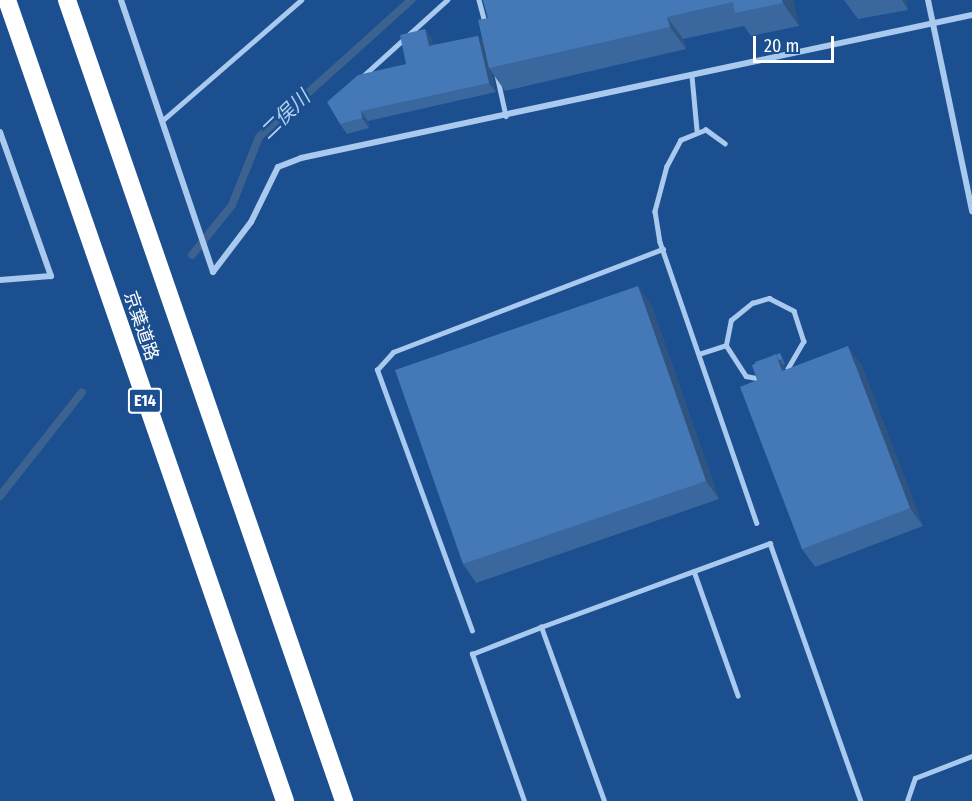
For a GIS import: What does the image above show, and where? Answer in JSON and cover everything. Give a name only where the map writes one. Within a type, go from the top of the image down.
[{"type":"highway","name":"京葉道路","points":[[7,0],[285,801]]},
{"type":"highway","name":"京葉道路","points":[[67,0],[344,801]]},
{"type":"street","points":[[121,0],[163,120],[205,259],[213,272],[228,258],[278,167],[972,15]]},
{"type":"street","points":[[928,0],[972,211]]},
{"type":"street","points":[[0,132],[51,276],[0,280]]},
{"type":"lane","points":[[163,120],[301,0]]},
{"type":"lane","points":[[357,82],[447,0]]},
{"type":"lane","points":[[479,0],[487,35]]},
{"type":"lane","points":[[495,70],[506,116]]},
{"type":"lane","points":[[692,76],[697,130]]},
{"type":"lane","points":[[697,130],[720,136],[725,144]]},
{"type":"lane","points":[[697,130],[673,151],[655,211],[663,249],[757,523]]},
{"type":"lane","points":[[472,631],[377,370],[393,352],[663,249]]},
{"type":"lane","points":[[771,376],[746,376],[726,345],[725,332],[740,310],[769,298],[783,303],[794,311],[804,341],[794,365],[779,373]]},
{"type":"lane","points":[[699,354],[726,345]]},
{"type":"lane","points":[[524,801],[472,654],[770,543],[861,801]]},
{"type":"lane","points":[[694,571],[738,695]]},
{"type":"lane","points":[[541,627],[604,801]]},
{"type":"lane","points":[[907,801],[915,778],[972,756]]},
{"type":"building","points":[[483,0],[782,0],[783,3],[735,13],[733,2],[667,17],[670,27],[489,68],[478,20],[488,18]]},
{"type":"building","points":[[425,29],[429,46],[478,36],[489,83],[361,111],[362,118],[340,124],[327,102],[358,75],[406,64],[400,35]]},
{"type":"building","points":[[638,286],[706,481],[463,564],[395,370]]},
{"type":"building","points":[[848,346],[910,508],[802,549],[740,387],[757,380],[752,365],[776,354],[782,371]]},
{"type":"building","points":[[780,353],[782,359],[779,360],[776,355]]},
{"type":"waterway","name":"二俣川","points":[[192,255],[232,205],[259,137],[411,0]]},
{"type":"waterway","points":[[0,496],[82,392]]}]
